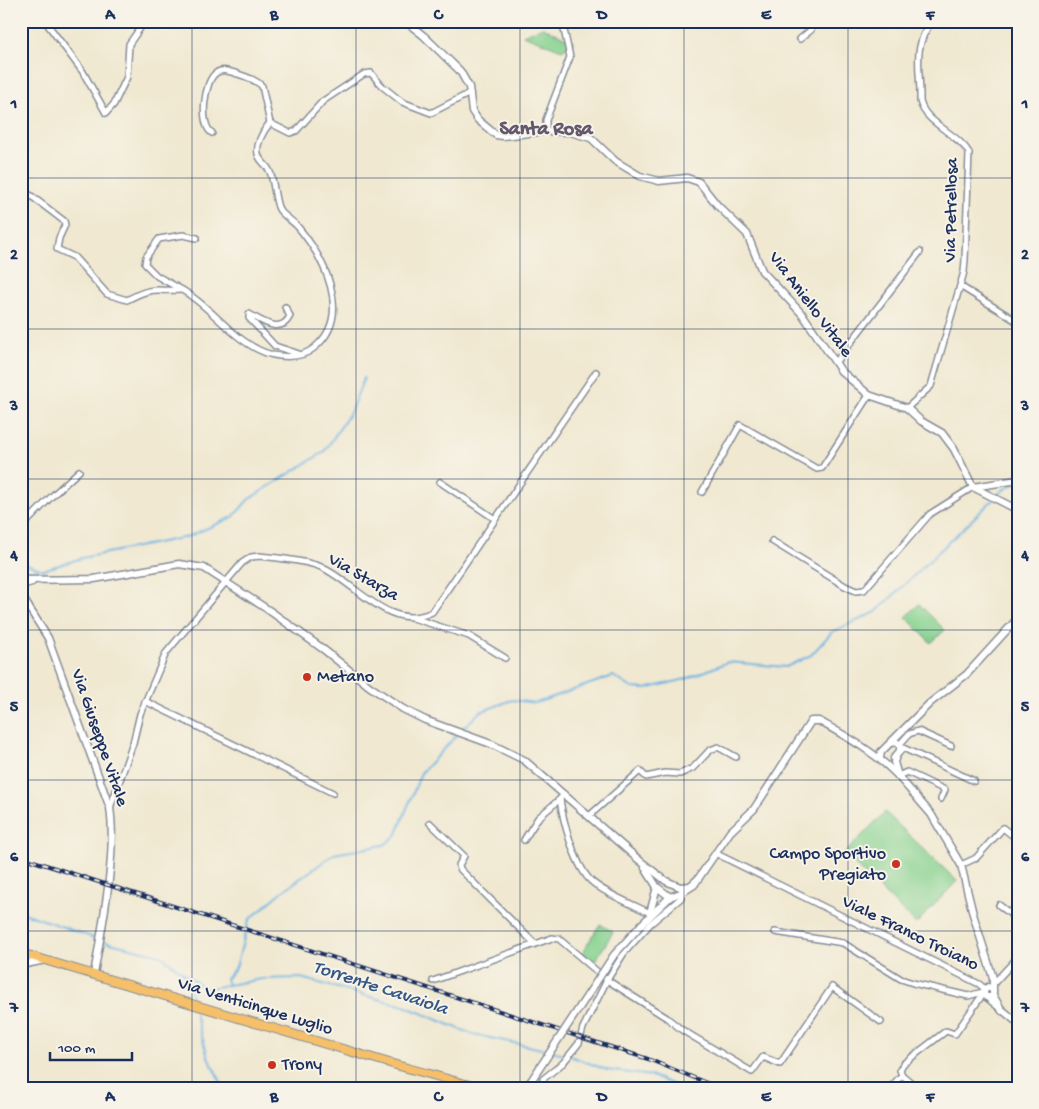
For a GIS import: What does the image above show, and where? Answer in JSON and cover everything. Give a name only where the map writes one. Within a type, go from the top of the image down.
[{"type":"main road","name":"Via Venticinque Luglio","points":[[21,953],[396,1065],[480,1088]]},
{"type":"street","points":[[45,21],[83,72],[106,113],[114,104],[127,77],[130,44],[145,21]]},
{"type":"street","name":"Via Aniello Vitale","points":[[405,21],[424,36],[460,71],[465,78],[470,93],[472,111],[478,120],[496,135],[503,136],[546,131],[570,132],[591,138],[615,161],[640,176],[659,181],[687,178],[699,182],[718,206],[747,234],[762,271],[803,315],[835,363],[869,395],[907,408],[948,440],[976,486]]},
{"type":"street","points":[[546,131],[546,120],[570,57],[562,21]]},
{"type":"street","points":[[800,39],[811,30],[810,21]]},
{"type":"street","name":"Via Petrellosa","points":[[907,408],[931,386],[966,260],[970,158],[966,148],[922,108],[920,44],[923,34],[932,21]]},
{"type":"street","points":[[197,238],[183,236],[159,238],[146,256],[145,264],[182,290],[243,340],[260,350],[286,357],[312,350],[329,329],[334,296],[318,254],[299,228],[278,209],[270,170],[258,156],[258,144],[270,123],[262,86],[245,76],[223,70],[216,73],[212,78],[206,99],[204,123],[206,130],[212,133]]},
{"type":"street","points":[[270,123],[290,133],[296,131],[323,101],[364,74],[371,73],[382,86],[402,102],[431,113],[470,93]]},
{"type":"street","points":[[21,192],[30,195],[64,221],[65,225],[59,238],[57,249],[74,257],[107,294],[127,300],[155,288],[182,290]]},
{"type":"street","points":[[835,363],[920,252]]},
{"type":"street","points":[[960,286],[1018,322]]},
{"type":"street","points":[[285,307],[290,316],[288,321],[280,326],[268,326],[249,314],[249,318],[275,346],[299,354]]},
{"type":"street","name":"Via Starza","points":[[110,808],[145,701],[166,653],[242,563],[251,557],[281,559],[320,567],[382,609],[410,618],[423,617],[432,612],[596,372]]},
{"type":"street","points":[[702,492],[740,425],[817,469],[822,468],[869,395]]},
{"type":"street","points":[[21,528],[79,472]]},
{"type":"street","points":[[772,541],[845,586],[856,591],[864,590],[930,514],[976,486],[1018,480]]},
{"type":"street","points":[[440,482],[496,519]]},
{"type":"street","points":[[976,486],[986,494],[1018,510]]},
{"type":"street","points":[[21,580],[107,578],[179,564],[204,568],[226,581],[323,649],[383,696],[425,720],[470,736],[524,760],[562,796],[590,816],[639,860],[666,881],[682,889]]},
{"type":"street","points":[[21,575],[38,580]]},
{"type":"street","points":[[22,596],[25,584],[38,580]]},
{"type":"street","name":"Via Giuseppe Vitale","points":[[22,596],[48,638],[110,808],[112,821],[110,857],[94,974]]},
{"type":"street","points":[[410,618],[469,636],[505,658]]},
{"type":"street","points":[[898,776],[894,762],[899,746],[930,703],[967,674],[1018,618]]},
{"type":"street","points":[[145,701],[333,793]]},
{"type":"street","points":[[525,1088],[531,1084],[614,955],[649,914],[670,897],[690,886],[698,879],[730,832],[754,810],[811,720],[818,721],[866,748],[882,760],[931,814],[961,865],[990,971],[988,992],[1002,1011],[1018,1023]]},
{"type":"street","points":[[882,760],[899,746],[908,734],[918,731],[951,746]]},
{"type":"street","points":[[866,748],[884,749],[899,746],[974,781]]},
{"type":"street","points":[[590,816],[640,770],[646,777],[665,773],[680,774],[693,768],[710,750],[718,747],[736,756]]},
{"type":"street","points":[[882,760],[884,749]]},
{"type":"street","points":[[898,776],[907,772],[945,790],[941,799]]},
{"type":"street","points":[[524,840],[538,818],[562,796]]},
{"type":"street","points":[[562,796],[563,816],[588,877],[605,890],[649,914]]},
{"type":"street","points":[[430,823],[464,856],[459,865],[460,869],[535,944]]},
{"type":"street","points":[[961,865],[976,858],[1003,828],[1018,840]]},
{"type":"street","name":"Viale Franco Troiano","points":[[715,853],[980,984],[988,992]]},
{"type":"street","points":[[639,860],[657,887],[670,897]]},
{"type":"street","points":[[649,914],[657,887],[666,881]]},
{"type":"street","points":[[666,881],[674,905]]},
{"type":"street","points":[[543,1079],[572,1053],[578,1044],[583,1028],[607,980],[639,937],[674,905],[682,889]]},
{"type":"street","points":[[999,905],[1018,920]]},
{"type":"street","points":[[775,932],[843,943],[901,979],[914,983],[968,996],[988,992]]},
{"type":"street","points":[[433,981],[552,938],[559,939],[607,980],[682,1030],[752,1072],[763,1056],[780,1064],[832,987],[881,1022]]},
{"type":"street","points":[[918,1088],[902,1074],[900,1070],[903,1064],[946,1031],[955,1034],[977,1004],[1018,956]]},
{"type":"street","points":[[21,968],[26,964],[45,960]]},
{"type":"street","points":[[890,1088],[902,1074]]},
{"type":"green space","points":[[543,27],[574,42],[562,50],[523,35]]},
{"type":"green space","points":[[919,604],[945,630],[931,643],[906,617]]},
{"type":"green space","name":"Campo Sportivo Pregiato","points":[[885,812],[957,881],[916,924],[844,854]]},
{"type":"green space","points":[[600,924],[613,932],[595,961],[582,953]]},
{"type":"waterway","points":[[21,562],[43,570],[82,558],[187,537],[233,517],[249,499],[324,452],[350,413],[364,378]]},
{"type":"waterway","points":[[461,730],[480,712],[512,700],[536,703],[613,676],[632,688],[645,689],[686,679],[728,662],[786,667],[811,655],[832,632],[876,612],[1003,490],[1016,483]]},
{"type":"waterway","points":[[228,985],[226,979],[236,967],[249,920],[283,891],[334,854],[384,845],[396,836],[421,773],[458,734]]},
{"type":"waterway","name":"Torrente Cavaiola","points":[[21,912],[97,939]]},
{"type":"waterway","name":"Torrente Cavaiola","points":[[102,941],[160,955],[205,989],[262,979],[301,978],[404,1006],[472,1034],[565,1054],[607,1070],[652,1076],[681,1088]]},
{"type":"waterway","points":[[184,973],[192,996]]},
{"type":"waterway","points":[[195,1013],[208,1057],[224,1088]]},
{"type":"railway","points":[[21,857],[648,1059],[719,1088]]},
{"type":"place","name":"Metano","points":[[307,677]]},
{"type":"place","name":"Campo Sportivo Pregiato","points":[[896,864]]},
{"type":"place","name":"Trony","points":[[272,1065]]},
{"type":"district","name":"Santa Rosa","points":[[546,130]]}]
